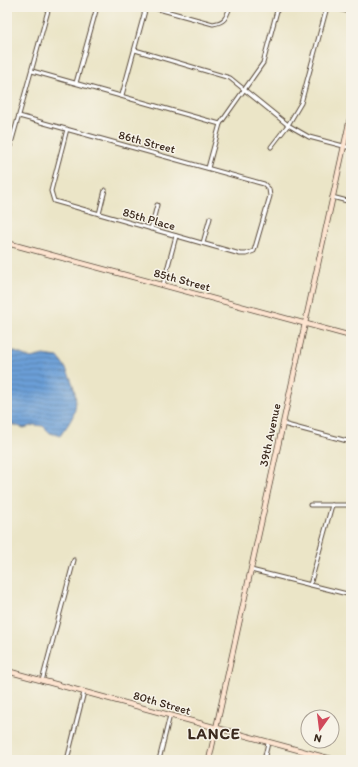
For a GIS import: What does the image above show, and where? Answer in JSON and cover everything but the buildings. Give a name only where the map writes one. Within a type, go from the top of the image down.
[{"type":"street","points":[[7,158],[49,7]]},
{"type":"street","points":[[76,83],[97,7]]},
{"type":"street","points":[[122,95],[146,7]]},
{"type":"street","points":[[151,7],[213,24],[221,23],[226,19],[230,7]]},
{"type":"street","points":[[208,168],[220,124],[263,63],[278,7]]},
{"type":"street","points":[[271,147],[288,125],[301,103],[327,7]]},
{"type":"street","points":[[331,7],[351,12]]},
{"type":"street","points":[[135,50],[230,78],[245,88],[288,125],[309,137],[351,148]]},
{"type":"street","points":[[32,71],[122,95],[220,124]]},
{"type":"street","name":"39th Avenue","points":[[209,760],[351,114]]},
{"type":"street","name":"86th Street","points":[[19,116],[264,184],[269,189],[270,196],[256,248],[251,253]]},
{"type":"street","name":"85th Place","points":[[67,129],[51,191],[54,201],[240,254],[251,253]]},
{"type":"street","points":[[99,214],[106,190]]},
{"type":"street","points":[[332,197],[351,202]]},
{"type":"street","points":[[150,229],[157,205]]},
{"type":"street","points":[[203,243],[210,218]]},
{"type":"street","points":[[163,285],[176,236]]},
{"type":"street","name":"85th Street","points":[[7,243],[351,336]]},
{"type":"street","points":[[283,424],[351,442]]},
{"type":"street","points":[[310,505],[351,505]]},
{"type":"street","points":[[310,585],[332,505]]},
{"type":"street","points":[[42,681],[74,560]]},
{"type":"street","points":[[251,570],[351,595]]},
{"type":"street","name":"80th Street","points":[[7,671],[268,742],[318,758],[335,760]]},
{"type":"street","points":[[67,760],[84,692]]},
{"type":"street","points":[[159,760],[170,715]]},
{"type":"street","points":[[264,760],[268,742]]},
{"type":"water","points":[[7,349],[31,358],[43,355],[58,357],[67,370],[73,386],[76,402],[72,418],[60,436],[50,433],[43,426],[34,425],[24,428],[7,423]]},
{"type":"district","name":"LANCE","points":[[214,733]]}]
